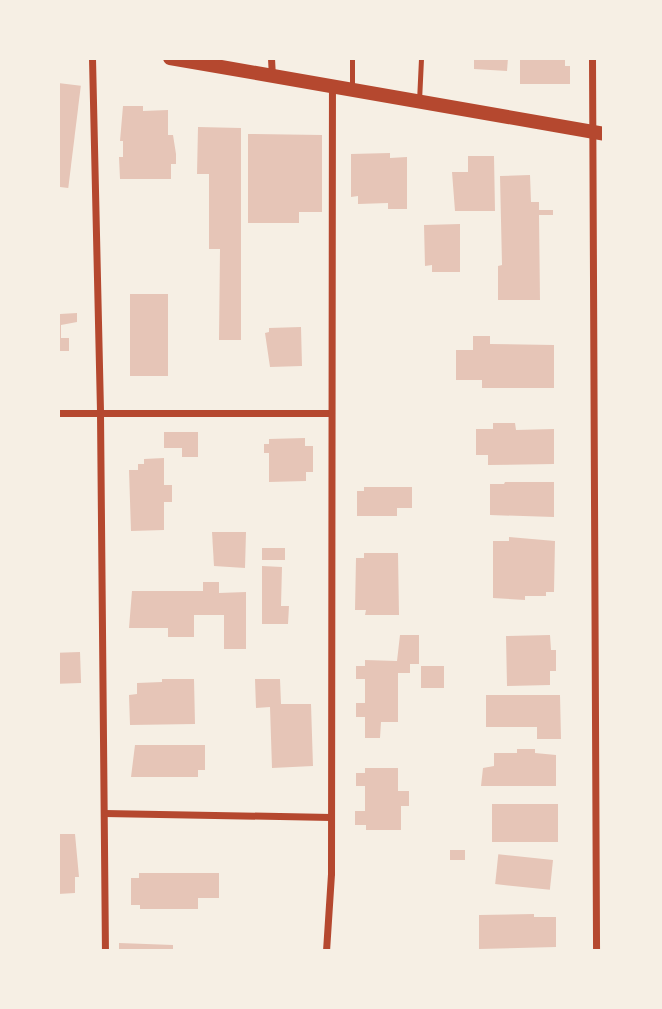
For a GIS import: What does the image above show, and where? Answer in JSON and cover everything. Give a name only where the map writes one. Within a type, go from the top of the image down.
[{"type":"main road","points":[[170,58],[598,133]]},
{"type":"street","points":[[92,58],[100,414],[105,951]]},
{"type":"street","points":[[271,58],[272,76]]},
{"type":"street","points":[[592,58],[598,133],[596,951]]},
{"type":"street","points":[[326,951],[331,817],[332,86]]},
{"type":"street","points":[[58,413],[331,413]]},
{"type":"street","points":[[104,813],[331,817]]},
{"type":"lane","points":[[352,58],[352,90]]},
{"type":"lane","points":[[419,101],[421,58]]},
{"type":"building","points":[[474,58],[508,58],[507,71],[474,69]]},
{"type":"building","points":[[520,58],[565,58],[565,66],[570,66],[570,84],[520,84]]},
{"type":"building","points":[[58,83],[81,86],[68,188],[58,187]]},
{"type":"building","points":[[123,106],[143,106],[143,111],[168,110],[168,135],[173,135],[176,154],[176,164],[171,164],[171,179],[120,179]]},
{"type":"building","points":[[198,127],[241,128],[241,340],[219,340],[220,249],[209,249],[209,174],[197,174]]},
{"type":"building","points":[[248,134],[322,135],[322,212],[299,212],[299,223],[248,223]]},
{"type":"building","points":[[390,153],[390,158],[407,157],[407,209],[388,209],[388,203],[358,204],[358,196],[351,197],[351,154]]},
{"type":"building","points":[[468,156],[494,156],[495,211],[455,211],[452,172],[468,172]]},
{"type":"building","points":[[530,175],[531,202],[539,202],[539,210],[553,210],[553,215],[539,215],[540,300],[498,300],[498,266],[502,265],[500,176]]},
{"type":"building","points":[[460,224],[460,272],[432,272],[432,265],[425,266],[424,225]]},
{"type":"building","points":[[130,294],[168,294],[168,376],[130,376]]},
{"type":"building","points":[[58,295],[60,314],[77,313],[77,322],[61,325],[61,338],[69,338],[69,351],[58,351]]},
{"type":"building","points":[[301,327],[302,366],[270,367],[265,333],[269,332],[269,328]]},
{"type":"building","points":[[473,336],[490,336],[490,344],[554,345],[554,388],[482,388],[482,380],[456,380],[456,350],[473,350]]},
{"type":"building","points":[[493,423],[515,423],[516,430],[554,429],[554,464],[488,465],[488,455],[476,455],[476,429],[493,429]]},
{"type":"building","points":[[164,432],[198,432],[198,457],[182,457],[182,448],[164,448]]},
{"type":"building","points":[[305,438],[305,446],[313,446],[313,472],[306,472],[306,481],[269,482],[269,453],[264,453],[264,444],[269,444],[269,439]]},
{"type":"building","points":[[164,458],[164,485],[172,485],[172,502],[164,502],[164,530],[131,531],[129,470],[138,470],[138,464],[144,464],[144,459]]},
{"type":"building","points":[[554,482],[554,517],[490,515],[490,484]]},
{"type":"building","points":[[364,487],[412,487],[412,508],[397,508],[397,516],[357,516],[357,491],[364,491]]},
{"type":"building","points":[[212,532],[246,532],[245,568],[214,566]]},
{"type":"building","points":[[509,537],[555,541],[554,592],[546,592],[546,596],[525,596],[525,600],[493,598],[493,541],[509,541]]},
{"type":"building","points":[[262,548],[285,548],[285,560],[262,560]]},
{"type":"building","points":[[364,553],[398,553],[399,615],[365,615],[366,610],[355,610],[356,558],[364,558]]},
{"type":"building","points":[[262,566],[282,567],[281,606],[289,606],[288,624],[262,624]]},
{"type":"building","points":[[203,582],[219,582],[219,593],[246,592],[246,649],[224,649],[224,615],[194,615],[194,637],[168,637],[168,628],[129,628],[132,591],[203,591]]},
{"type":"building","points":[[400,635],[419,635],[419,664],[410,664],[410,673],[398,673],[398,722],[381,722],[380,738],[365,738],[365,717],[356,717],[356,703],[365,703],[365,679],[356,679],[356,666],[365,666],[365,660],[397,661]]},
{"type":"building","points":[[550,635],[551,650],[556,650],[556,671],[550,671],[550,685],[507,686],[506,636]]},
{"type":"building","points":[[80,652],[81,683],[59,684],[58,653]]},
{"type":"building","points":[[421,666],[444,666],[444,688],[421,688]]},
{"type":"building","points":[[162,679],[194,679],[195,724],[130,725],[129,695],[137,694],[137,683],[162,682]]},
{"type":"building","points":[[255,679],[280,679],[281,704],[311,704],[313,766],[272,768],[270,707],[256,708]]},
{"type":"building","points":[[486,695],[560,695],[561,739],[537,739],[537,727],[486,727]]},
{"type":"building","points":[[135,745],[205,745],[205,770],[198,770],[198,777],[131,777]]},
{"type":"building","points":[[517,749],[535,749],[535,753],[556,755],[556,786],[481,786],[483,768],[494,766],[494,753],[517,753]]},
{"type":"building","points":[[365,768],[398,768],[398,791],[409,791],[409,806],[401,806],[401,830],[366,830],[366,825],[355,825],[355,811],[365,811],[365,786],[356,786],[356,773],[365,773]]},
{"type":"building","points":[[492,804],[558,804],[558,842],[492,842]]},
{"type":"building","points":[[58,834],[75,834],[79,877],[75,877],[75,893],[58,894]]},
{"type":"building","points":[[450,850],[465,850],[465,860],[450,860]]},
{"type":"building","points":[[498,854],[553,860],[550,890],[495,884]]},
{"type":"building","points":[[139,873],[219,873],[219,898],[198,898],[198,909],[140,909],[140,905],[131,905],[131,878],[139,878]]},
{"type":"building","points":[[534,914],[534,917],[556,917],[556,947],[479,949],[479,915]]},
{"type":"building","points":[[119,943],[173,945],[173,951],[119,951]]}]
